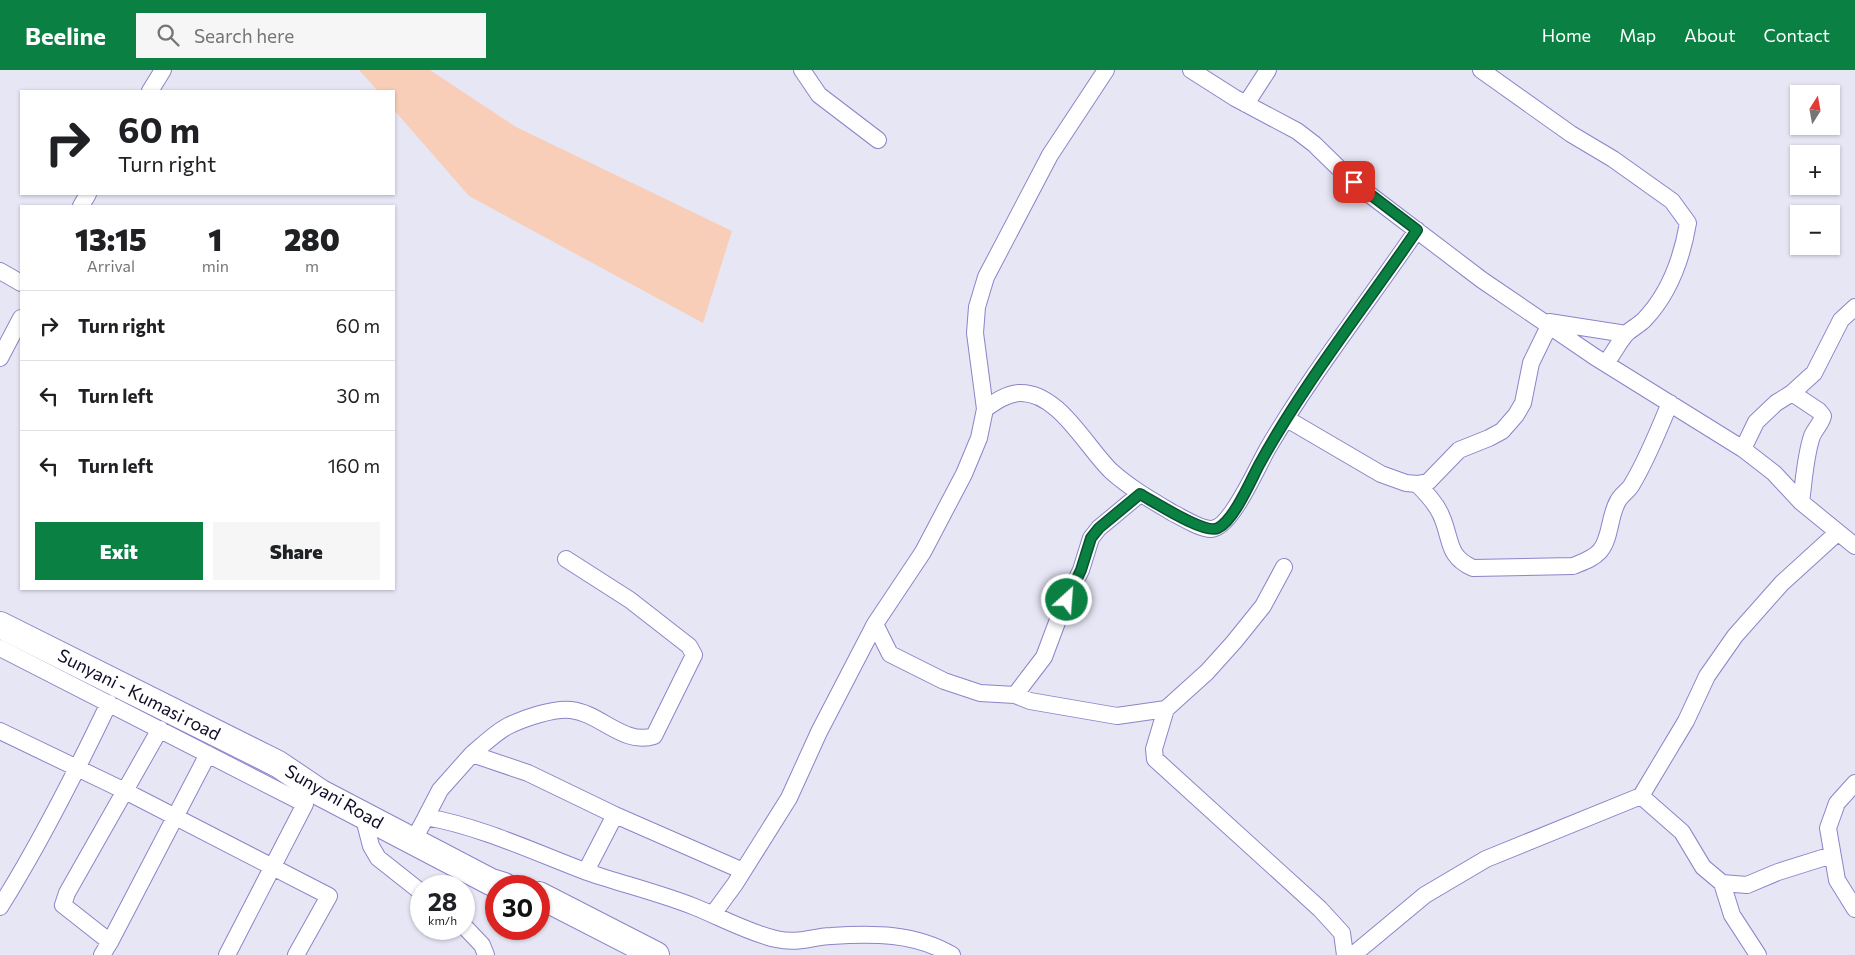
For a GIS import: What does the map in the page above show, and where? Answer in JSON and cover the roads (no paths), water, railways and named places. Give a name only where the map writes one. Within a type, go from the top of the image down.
[{"type":"main road","name":"Sunyani - Kumasi road","points":[[0,625],[278,764]]},
{"type":"main road","name":"Sunyani Road","points":[[278,764],[321,793],[485,879]]},
{"type":"main road","name":"Sunyani Road","points":[[278,764],[327,780],[423,823],[507,875]]},
{"type":"main road","points":[[550,902],[656,955]]},
{"type":"street","points":[[151,90],[163,70]]},
{"type":"street","points":[[802,70],[819,94],[878,140]]},
{"type":"street","points":[[713,914],[743,871],[789,798],[819,732],[875,624],[923,552],[964,474],[979,438],[985,409],[975,333],[977,307],[986,277],[1050,155],[1106,70]]},
{"type":"street","points":[[1191,70],[1246,104],[1302,135],[1354,182],[1482,280],[1606,363],[1743,450],[1774,473],[1801,502],[1855,546]]},
{"type":"street","points":[[1246,104],[1268,70]]},
{"type":"street","points":[[1481,70],[1571,134],[1613,159],[1672,201],[1688,223],[1684,245],[1667,289],[1643,322],[1626,334],[1606,363]]},
{"type":"street","points":[[985,409],[1007,396],[1018,393],[1030,394],[1046,401],[1066,417],[1108,467],[1140,494],[1180,517],[1208,529],[1217,529],[1225,522],[1237,505],[1269,447],[1417,230]]},
{"type":"street","points":[[0,271],[20,282]]},
{"type":"street","points":[[1743,450],[1756,422],[1776,403],[1792,393],[1814,373],[1841,320],[1855,307]]},
{"type":"street","points":[[0,358],[20,320]]},
{"type":"street","points":[[1546,323],[1626,334]]},
{"type":"street","points":[[1288,419],[1381,474],[1406,483],[1428,482],[1459,450],[1502,431],[1516,415],[1523,402],[1531,363],[1546,323]]},
{"type":"street","points":[[1792,393],[1819,411],[1823,416],[1821,423],[1813,434],[1801,502]]},
{"type":"street","points":[[1417,484],[1441,513],[1454,555],[1461,563],[1473,568],[1573,566],[1588,561],[1600,551],[1605,542],[1611,516],[1618,500],[1629,489],[1642,466],[1670,403]]},
{"type":"street","points":[[1015,695],[1044,657],[1062,609],[1081,570],[1091,538],[1099,528],[1140,494]]},
{"type":"street","points":[[1353,955],[1425,895],[1486,859],[1641,796],[1686,721],[1707,676],[1735,636],[1782,583],[1837,533]]},
{"type":"street","points":[[566,559],[630,600],[689,646],[694,655],[654,736],[644,739],[633,737],[573,710],[556,709],[508,726],[472,754],[440,790],[423,823],[488,834],[586,871],[713,914],[775,939],[801,942],[830,936],[897,935],[936,945],[952,955]]},
{"type":"street","points":[[1284,567],[1263,606],[1234,642],[1207,672],[1166,709],[1154,749],[1155,759],[1297,890],[1320,908],[1342,933],[1345,955]]},
{"type":"street","points":[[875,624],[890,654],[944,681],[980,693],[1015,695],[1030,701],[1117,716],[1166,709]]},
{"type":"street","points":[[0,648],[305,804],[227,955]]},
{"type":"street","points":[[0,907],[21,874],[78,768],[109,703]]},
{"type":"street","points":[[160,729],[67,893],[63,905],[106,948],[208,754]]},
{"type":"street","points":[[0,731],[125,790],[329,896],[296,955]]},
{"type":"street","points":[[472,754],[528,773],[615,815],[743,871]]},
{"type":"street","points":[[1854,905],[1837,880],[1828,828],[1837,803],[1855,783]]},
{"type":"street","points":[[1641,796],[1682,832],[1703,867],[1722,883],[1732,914],[1758,955]]},
{"type":"street","points":[[363,815],[372,846],[378,858],[410,883]]},
{"type":"street","points":[[586,871],[615,815]]},
{"type":"street","points":[[1722,883],[1747,886],[1778,872],[1832,855]]},
{"type":"street","points":[[475,938],[482,945],[486,955]]}]
